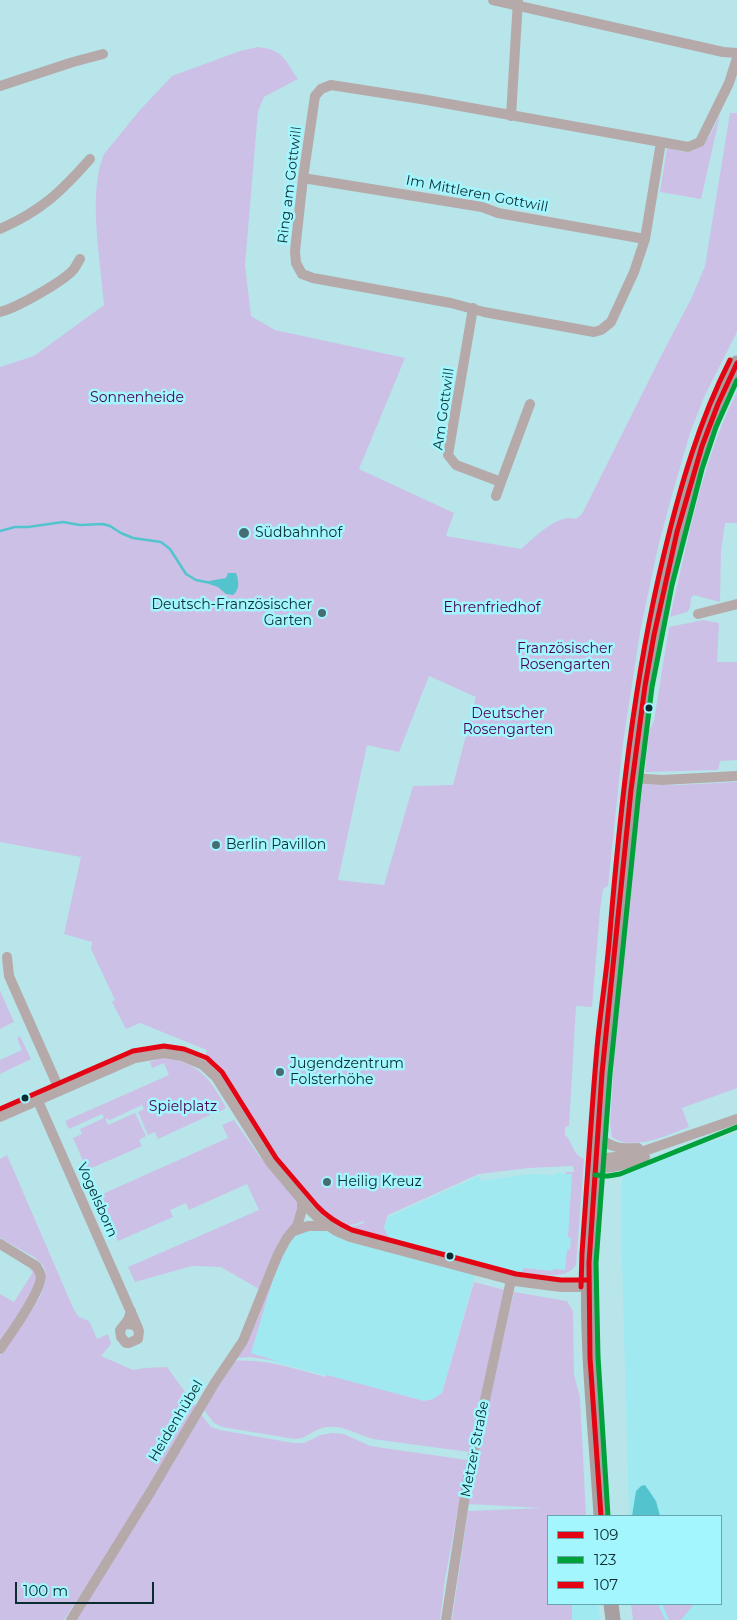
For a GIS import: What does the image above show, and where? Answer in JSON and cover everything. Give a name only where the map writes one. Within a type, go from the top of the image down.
[{"type":"main road","points":[[601,1515],[588,1287],[604,1047],[632,778],[660,597],[693,468],[717,403],[737,364]]},
{"type":"main road","points":[[610,1605],[613,1620]]},
{"type":"street","points":[[493,0],[518,3],[723,52],[737,53]]},
{"type":"street","points":[[511,116],[518,3]]},
{"type":"street","points":[[0,86],[103,54]]},
{"type":"street","name":"Ring am Gottwill","points":[[661,142],[646,239],[634,272],[611,322],[601,330],[594,332],[585,331],[484,312],[451,303],[313,278],[302,274],[296,263],[295,251],[303,178],[315,96],[321,88],[331,85],[420,99],[511,116],[661,142],[688,147],[700,142],[729,83],[737,58]]},
{"type":"street","points":[[0,229],[31,214],[50,200],[90,159]]},
{"type":"street","name":"Im Mittleren Gottwill","points":[[303,178],[482,207],[498,213],[646,239]]},
{"type":"street","points":[[0,312],[20,305],[60,280],[73,270],[80,259]]},
{"type":"street","name":"Am Gottwill","points":[[473,308],[448,455],[456,465],[501,482]]},
{"type":"street","points":[[496,496],[530,404]]},
{"type":"street","points":[[698,614],[737,604]]},
{"type":"street","points":[[632,778],[672,780],[737,776]]},
{"type":"street","points":[[7,957],[9,976],[60,1091]]},
{"type":"street","points":[[0,1117],[135,1058],[164,1053],[174,1054],[196,1061],[216,1077],[264,1154],[319,1219],[330,1226],[350,1237],[511,1280],[561,1287],[588,1287]]},
{"type":"street","name":"Vogelsborn","points":[[38,1101],[138,1328]]},
{"type":"street","points":[[596,1165],[606,1158],[634,1154],[737,1119]]},
{"type":"street","points":[[596,1165],[606,1169],[618,1167],[701,1135],[724,1124]]},
{"type":"street","points":[[598,1137],[607,1144],[618,1148],[656,1147]]},
{"type":"street","name":"Heidenhübel","points":[[71,1620],[151,1491],[214,1384],[243,1341],[278,1254],[287,1238],[294,1231],[302,1210],[302,1200]]},
{"type":"street","points":[[294,1231],[308,1226],[330,1226]]},
{"type":"street","points":[[0,1244],[36,1266],[41,1279],[28,1306],[0,1349]]},
{"type":"street","name":"Metzer Straße","points":[[446,1620],[467,1483],[511,1280]]},
{"type":"street","points":[[126,1324],[131,1323],[138,1328],[138,1339],[133,1343],[126,1342],[120,1338],[121,1328],[126,1324],[131,1311]]},
{"type":"shaded area","points":[[228,573],[236,573],[238,579],[238,588],[233,595],[226,594],[218,587],[209,584],[209,581],[226,578]]},
{"type":"shaded area","points":[[737,1132],[737,1620],[645,1620],[642,1605],[722,1605],[722,1515],[629,1515],[622,1262],[621,1189],[623,1173],[699,1142],[711,1142]]},
{"type":"shaded area","points":[[556,1173],[582,1174],[576,1265],[570,1271],[560,1275],[546,1275],[513,1271],[478,1263],[442,1393],[433,1399],[424,1401],[236,1352],[294,1231],[330,1226],[386,1247],[389,1239],[384,1227],[388,1217],[479,1176],[481,1181],[529,1174],[556,1175]]},
{"type":"shaded area","points":[[645,1485],[656,1501],[660,1515],[632,1515],[636,1491]]},
{"type":"shaded area","points":[[572,1605],[598,1605],[600,1620],[572,1620]]},
{"type":"green space","name":"Deutsch-Französischer Garten","points":[[258,47],[273,50],[286,61],[298,79],[264,97],[258,111],[245,265],[251,316],[275,330],[405,358],[359,469],[454,513],[446,536],[521,549],[554,523],[569,518],[576,519],[582,514],[691,299],[705,266],[730,113],[737,113],[737,332],[705,395],[690,433],[658,547],[640,632],[623,743],[608,886],[603,889],[600,910],[592,1007],[576,1006],[569,1126],[565,1127],[565,1135],[577,1154],[584,1159],[576,1265],[571,1270],[559,1275],[522,1272],[524,1268],[553,1271],[553,1269],[565,1270],[567,1250],[570,1249],[571,1238],[568,1237],[572,1174],[566,1174],[566,1172],[574,1172],[573,1166],[529,1168],[479,1174],[388,1215],[384,1227],[389,1239],[348,1229],[364,1223],[363,1221],[342,1227],[336,1231],[319,1219],[203,1065],[207,1050],[140,1023],[126,1029],[112,1002],[115,1000],[91,949],[92,942],[64,934],[81,857],[0,842],[0,367],[34,356],[104,305],[96,228],[96,188],[104,154],[140,110],[172,76],[240,51]],"holes":[[[429,676],[476,697],[453,785],[413,786],[384,885],[338,880],[367,745],[399,752]]]},
{"type":"green space","points":[[720,115],[701,199],[660,192],[667,148],[687,152],[699,147],[708,138]]},
{"type":"green space","points":[[737,392],[737,523],[725,523],[721,550],[720,602],[694,595],[691,597],[690,608],[687,612],[670,617],[702,482],[728,409]]},
{"type":"green space","points":[[703,620],[719,623],[717,662],[737,662],[737,760],[720,761],[718,770],[645,772],[649,731],[654,721],[669,627]]},
{"type":"green space","points":[[737,782],[737,1088],[682,1108],[689,1127],[650,1141],[630,1143],[620,1141],[612,1137],[610,1124],[619,985],[638,784],[677,785]]},
{"type":"green space","points":[[0,991],[14,1022],[0,1029]]},
{"type":"green space","points":[[20,1036],[31,1059],[0,1074],[0,1060],[22,1050],[17,1038]]},
{"type":"green space","name":"Spielplatz","points":[[165,1058],[187,1064],[203,1074],[215,1089],[226,1108],[219,1112],[205,1103],[210,1115],[158,1139],[155,1132],[148,1135],[138,1112],[144,1109],[142,1105],[110,1120],[105,1118],[108,1125],[135,1113],[146,1136],[139,1140],[142,1146],[87,1170],[73,1138],[82,1134],[80,1129],[104,1118],[102,1114],[69,1129],[65,1121],[169,1075],[164,1063],[152,1068],[150,1062]]},
{"type":"green space","points":[[234,1120],[260,1157],[300,1205],[292,1226],[282,1237],[273,1253],[259,1289],[221,1267],[192,1266],[135,1282],[128,1267],[259,1210],[247,1184],[189,1210],[186,1203],[170,1210],[173,1217],[118,1241],[98,1196],[228,1138],[222,1125]]},
{"type":"green space","points":[[7,1155],[74,1310],[79,1317],[89,1321],[97,1339],[108,1334],[111,1344],[101,1356],[133,1370],[167,1367],[196,1407],[102,1562],[64,1620],[0,1620],[0,1356],[40,1297],[46,1281],[43,1265],[34,1257],[0,1238],[0,1159]]},
{"type":"green space","points":[[289,1243],[273,1279],[251,1353],[277,1361],[250,1357],[234,1358],[277,1263]]},
{"type":"green space","points":[[32,1267],[36,1278],[31,1292],[0,1341],[0,1294],[14,1302],[33,1272],[30,1270]]},
{"type":"green space","points":[[474,1282],[505,1290],[469,1452],[373,1439],[333,1427],[319,1429],[305,1437],[294,1439],[222,1427],[214,1423],[203,1409],[232,1361],[244,1360],[268,1363],[326,1377],[327,1375],[424,1401],[433,1399],[442,1393]]},
{"type":"green space","points":[[514,1292],[567,1301],[573,1311],[574,1375],[580,1397],[586,1515],[547,1515],[547,1605],[572,1605],[572,1620],[452,1620],[468,1511],[542,1508],[469,1504],[477,1457]]},
{"type":"green space","points":[[200,1413],[211,1427],[220,1430],[293,1443],[304,1443],[321,1435],[332,1433],[344,1434],[370,1446],[467,1460],[445,1579],[440,1620],[74,1620]]},
{"type":"green space","points":[[631,1605],[658,1605],[665,1620],[633,1620]]},
{"type":"green space","points":[[662,1605],[693,1605],[681,1620],[669,1620]]},
{"type":"waterway","points":[[0,531],[15,527],[63,522],[80,525],[103,524],[133,538],[161,542],[170,549],[186,574],[196,580],[211,583]]},
{"type":"transit line","name":"107","points":[[581,1287],[597,1048],[623,796],[636,699],[653,602],[677,504],[691,455],[709,407],[730,360]]},
{"type":"transit line","name":"109","points":[[601,1515],[590,1358],[589,1263],[602,1073],[631,790],[654,635],[677,532],[702,446],[718,404],[737,363]]},
{"type":"transit line","name":"123","points":[[608,1515],[598,1357],[596,1263],[610,1074],[639,791],[652,687],[672,585],[702,469],[716,427],[737,380]]},
{"type":"transit line","name":"107","points":[[0,1109],[133,1051],[164,1046],[184,1049],[207,1058],[222,1072],[276,1158],[317,1206],[338,1223],[352,1230],[516,1274],[561,1280],[588,1280]]},
{"type":"transit line","name":"123","points":[[595,1175],[608,1176],[620,1174],[737,1127]]},
{"type":"place","name":"Südbahnhof","points":[[244,533]]},
{"type":"place","name":"Deutsch-Französischer Garten","points":[[322,613]]},
{"type":"place","name":"Berlin Pavillon","points":[[216,845]]},
{"type":"place","name":"Jugendzentrum Folsterhöhe","points":[[280,1072]]},
{"type":"place","name":"Heilig Kreuz","points":[[327,1182]]},
{"type":"park label","name":"Sonnenheide","points":[[137,398]]},
{"type":"park label","name":"Ehrenfriedhof","points":[[492,608]]},
{"type":"park label","name":"Französischer Rosengarten","points":[[565,658]]},
{"type":"park label","name":"Deutscher Rosengarten","points":[[508,722]]}]
